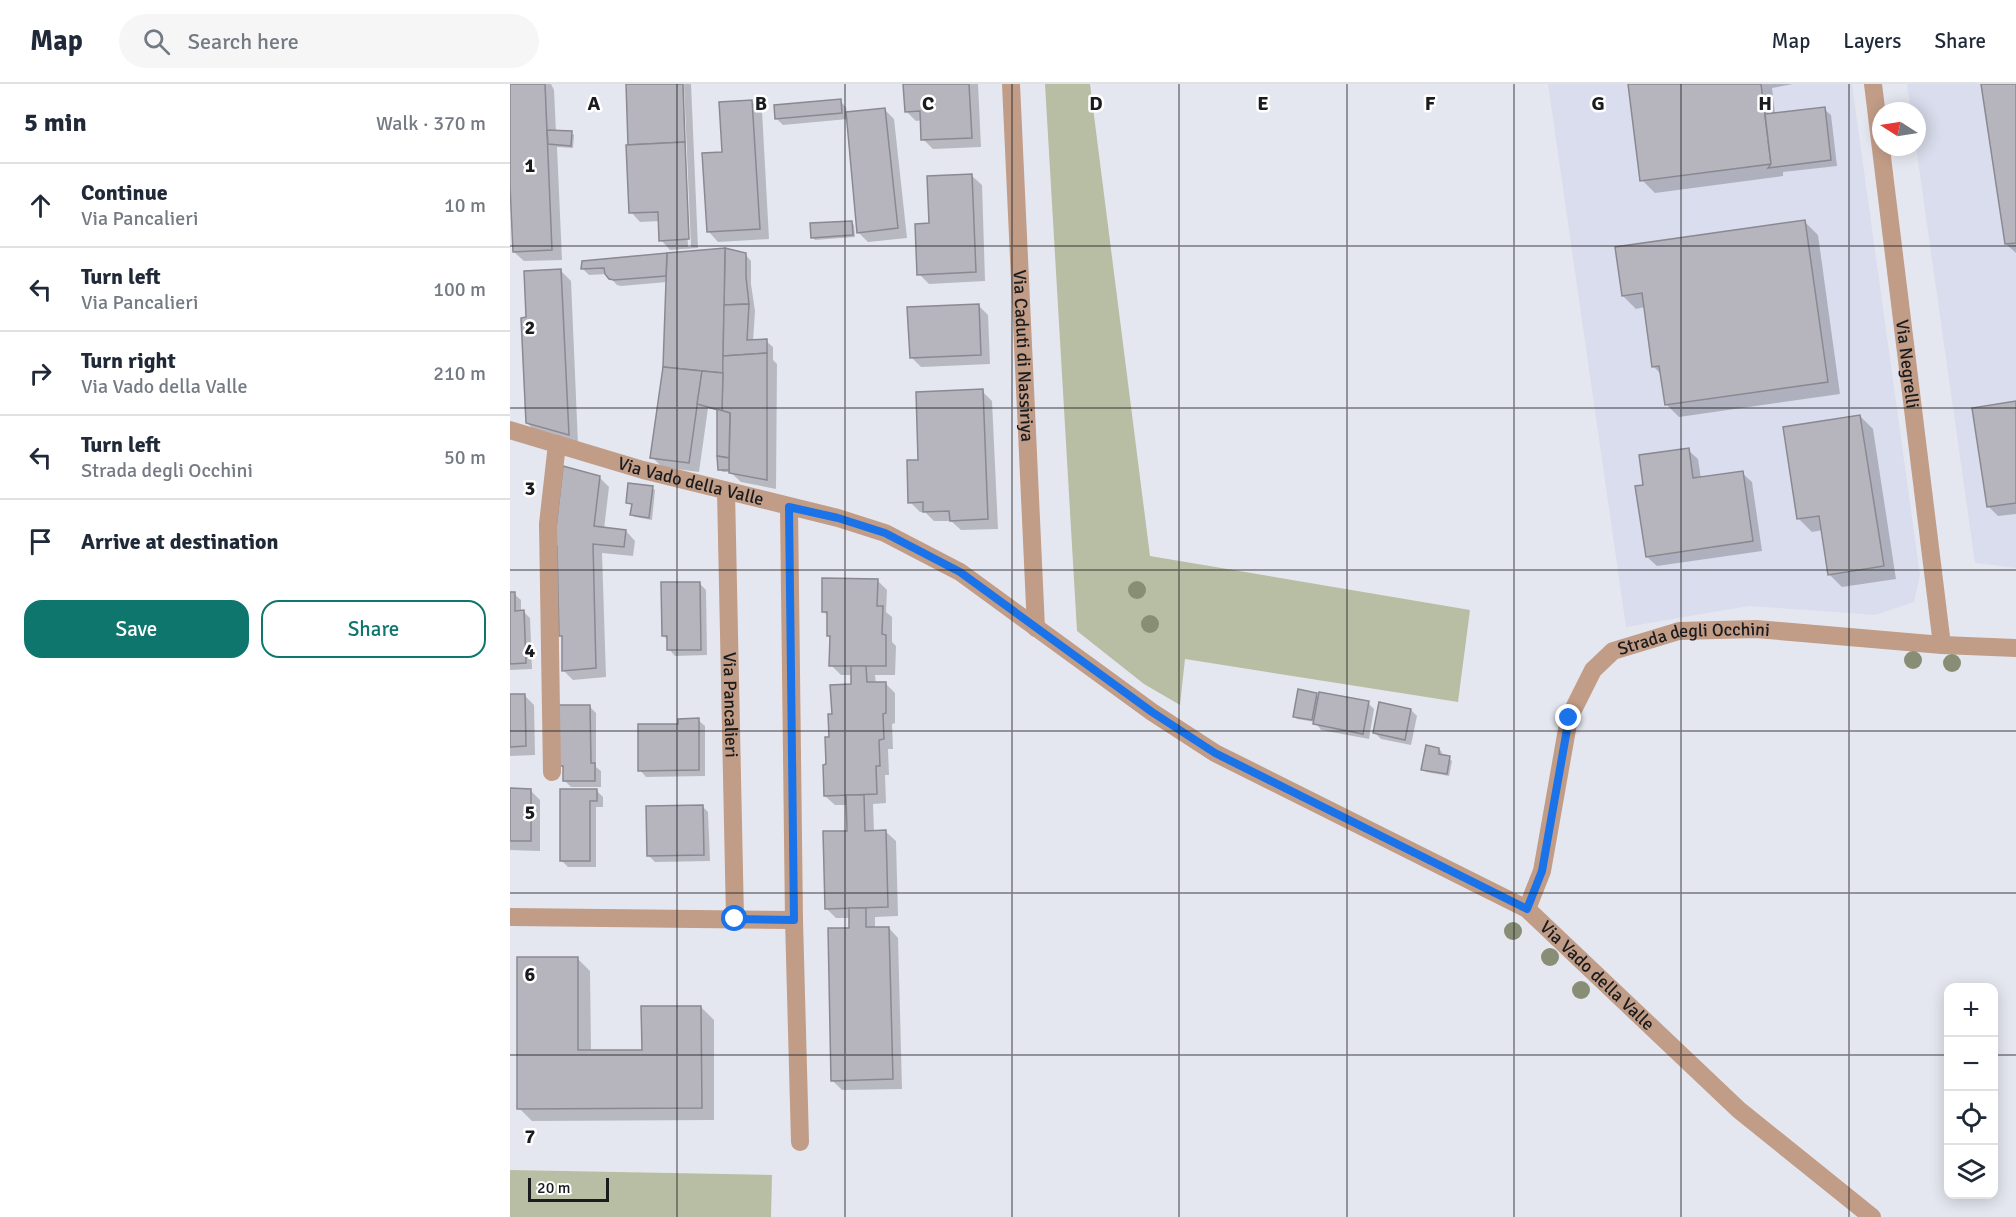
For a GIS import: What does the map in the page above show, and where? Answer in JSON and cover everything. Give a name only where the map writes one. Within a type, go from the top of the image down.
[{"type":"street","name":"Via Caduti di Nassiriya","points":[[1011,84],[1036,628]]},
{"type":"street","name":"Via Negrelli","points":[[1873,84],[1942,645]]},
{"type":"street","name":"Via Vado della Valle","points":[[510,430],[643,471],[838,518],[885,533],[960,572],[1152,712],[1215,753],[1527,909],[1739,1110],[1872,1217]]},
{"type":"street","points":[[552,772],[548,524],[558,444]]},
{"type":"street","name":"Via Pancalieri","points":[[726,491],[735,919]]},
{"type":"street","points":[[789,507],[794,920],[800,1142]]},
{"type":"street","name":"Strada degli Occhini","points":[[1527,909],[1542,871],[1569,718],[1593,670],[1613,651],[1679,631],[1756,629],[1942,645],[2016,648]]},
{"type":"street","points":[[510,917],[794,920]]},
{"type":"shaded area","points":[[1548,84],[1852,84],[1920,575],[1914,602],[1875,615],[1749,606],[1626,627]]},
{"type":"shaded area","points":[[1907,84],[2016,84],[2016,568],[1975,563],[1917,156],[1926,156],[1926,102],[1910,102]]},
{"type":"green space","points":[[1045,84],[1090,84],[1150,556],[1470,610],[1458,702],[1185,659],[1180,705],[1144,684],[1077,631]]},
{"type":"green space","points":[[510,1170],[772,1175],[771,1217],[510,1217]]},
{"type":"building","points":[[510,84],[545,84],[552,250],[513,252],[510,186]]},
{"type":"building","points":[[626,84],[683,84],[685,142],[628,145]]},
{"type":"building","points":[[903,84],[969,84],[972,138],[921,140],[920,111],[905,112]]},
{"type":"building","points":[[1628,84],[1761,84],[1771,164],[1640,181]]},
{"type":"building","points":[[1981,84],[2016,84],[2016,243],[2005,244]]},
{"type":"building","points":[[841,99],[842,113],[775,119],[774,105]]},
{"type":"building","points":[[752,100],[760,229],[707,232],[702,153],[722,152],[719,102]]},
{"type":"building","points":[[1825,107],[1831,160],[1768,168],[1771,164],[1765,114]]},
{"type":"building","points":[[885,108],[898,228],[857,233],[846,112]]},
{"type":"building","points":[[547,130],[572,131],[571,146],[548,144]]},
{"type":"building","points":[[685,142],[689,239],[659,241],[658,212],[629,213],[626,145]]},
{"type":"building","points":[[972,174],[976,272],[917,275],[915,224],[929,223],[927,176]]},
{"type":"building","points":[[1805,220],[1828,382],[1665,405],[1659,366],[1652,367],[1642,293],[1622,296],[1615,247]]},
{"type":"building","points":[[852,221],[853,235],[811,238],[810,223]]},
{"type":"building","points":[[725,248],[746,253],[749,304],[724,305]]},
{"type":"building","points":[[725,248],[723,373],[663,367],[667,253]]},
{"type":"building","points":[[667,253],[666,276],[614,280],[609,279],[604,268],[581,269],[582,261]]},
{"type":"building","points":[[561,269],[569,435],[526,423],[521,318],[526,317],[524,271]]},
{"type":"building","points":[[749,304],[747,340],[767,339],[767,353],[723,356],[724,305]]},
{"type":"building","points":[[979,304],[981,355],[910,358],[907,307]]},
{"type":"building","points":[[767,353],[767,480],[729,473],[730,413],[722,411],[723,356]]},
{"type":"building","points":[[663,367],[702,371],[689,463],[650,458]]},
{"type":"building","points":[[702,371],[723,373],[722,411],[697,404]]},
{"type":"building","points":[[983,389],[988,519],[950,521],[949,511],[923,512],[923,502],[908,503],[907,460],[918,460],[916,392]]},
{"type":"building","points":[[2016,401],[2016,503],[1987,507],[1972,408]]},
{"type":"building","points":[[717,409],[730,413],[729,458],[717,456]]},
{"type":"building","points":[[1860,415],[1884,566],[1828,575],[1819,516],[1797,519],[1783,427]]},
{"type":"building","points":[[1689,448],[1693,478],[1743,471],[1753,541],[1646,557],[1635,486],[1643,485],[1639,455]]},
{"type":"building","points":[[717,456],[729,458],[729,470],[718,470]]},
{"type":"building","points":[[563,466],[600,476],[594,526],[626,530],[624,547],[593,544],[596,668],[562,671],[557,546],[554,546]]},
{"type":"building","points":[[628,483],[653,486],[649,518],[630,515],[632,504],[626,503]]},
{"type":"building","points":[[822,578],[878,579],[877,606],[883,606],[882,634],[886,635],[886,666],[829,666],[830,636],[827,636],[827,612],[822,612]]},
{"type":"building","points":[[661,582],[700,582],[701,650],[667,650],[667,636],[662,636]]},
{"type":"building","points":[[510,592],[515,592],[515,611],[524,610],[526,663],[510,664]]},
{"type":"building","points":[[851,666],[866,666],[867,682],[886,682],[886,713],[883,714],[884,739],[879,740],[880,766],[876,766],[877,794],[824,796],[825,737],[829,737],[828,714],[832,714],[830,685],[851,684]]},
{"type":"building","points":[[1298,689],[1317,693],[1312,720],[1293,717]]},
{"type":"building","points":[[1319,692],[1369,701],[1363,734],[1313,724]]},
{"type":"building","points":[[510,694],[525,694],[526,746],[510,747]]},
{"type":"building","points":[[1379,702],[1411,709],[1405,740],[1373,733]]},
{"type":"building","points":[[559,705],[590,705],[591,763],[595,763],[595,781],[563,781],[563,766],[559,766]]},
{"type":"building","points":[[699,718],[699,770],[638,771],[638,724],[678,724],[678,719]]},
{"type":"building","points":[[1426,745],[1439,748],[1439,754],[1450,756],[1447,774],[1421,770]]},
{"type":"building","points":[[510,788],[531,789],[531,841],[510,841]]},
{"type":"building","points":[[560,789],[597,789],[597,801],[590,801],[590,861],[560,861]]},
{"type":"building","points":[[846,795],[864,795],[865,831],[886,830],[888,907],[825,909],[823,831],[847,831]]},
{"type":"building","points":[[703,805],[704,855],[647,856],[646,806]]},
{"type":"building","points":[[849,908],[866,908],[866,927],[889,927],[893,1079],[831,1081],[828,928],[849,928]]},
{"type":"building","points":[[517,957],[578,957],[578,1050],[642,1050],[641,1006],[701,1006],[702,1108],[517,1109]]},
{"type":"route","points":[[735,919],[794,920],[789,507],[838,518],[885,533],[960,572],[1152,712],[1215,753],[1527,909],[1542,871],[1569,718]]}]
